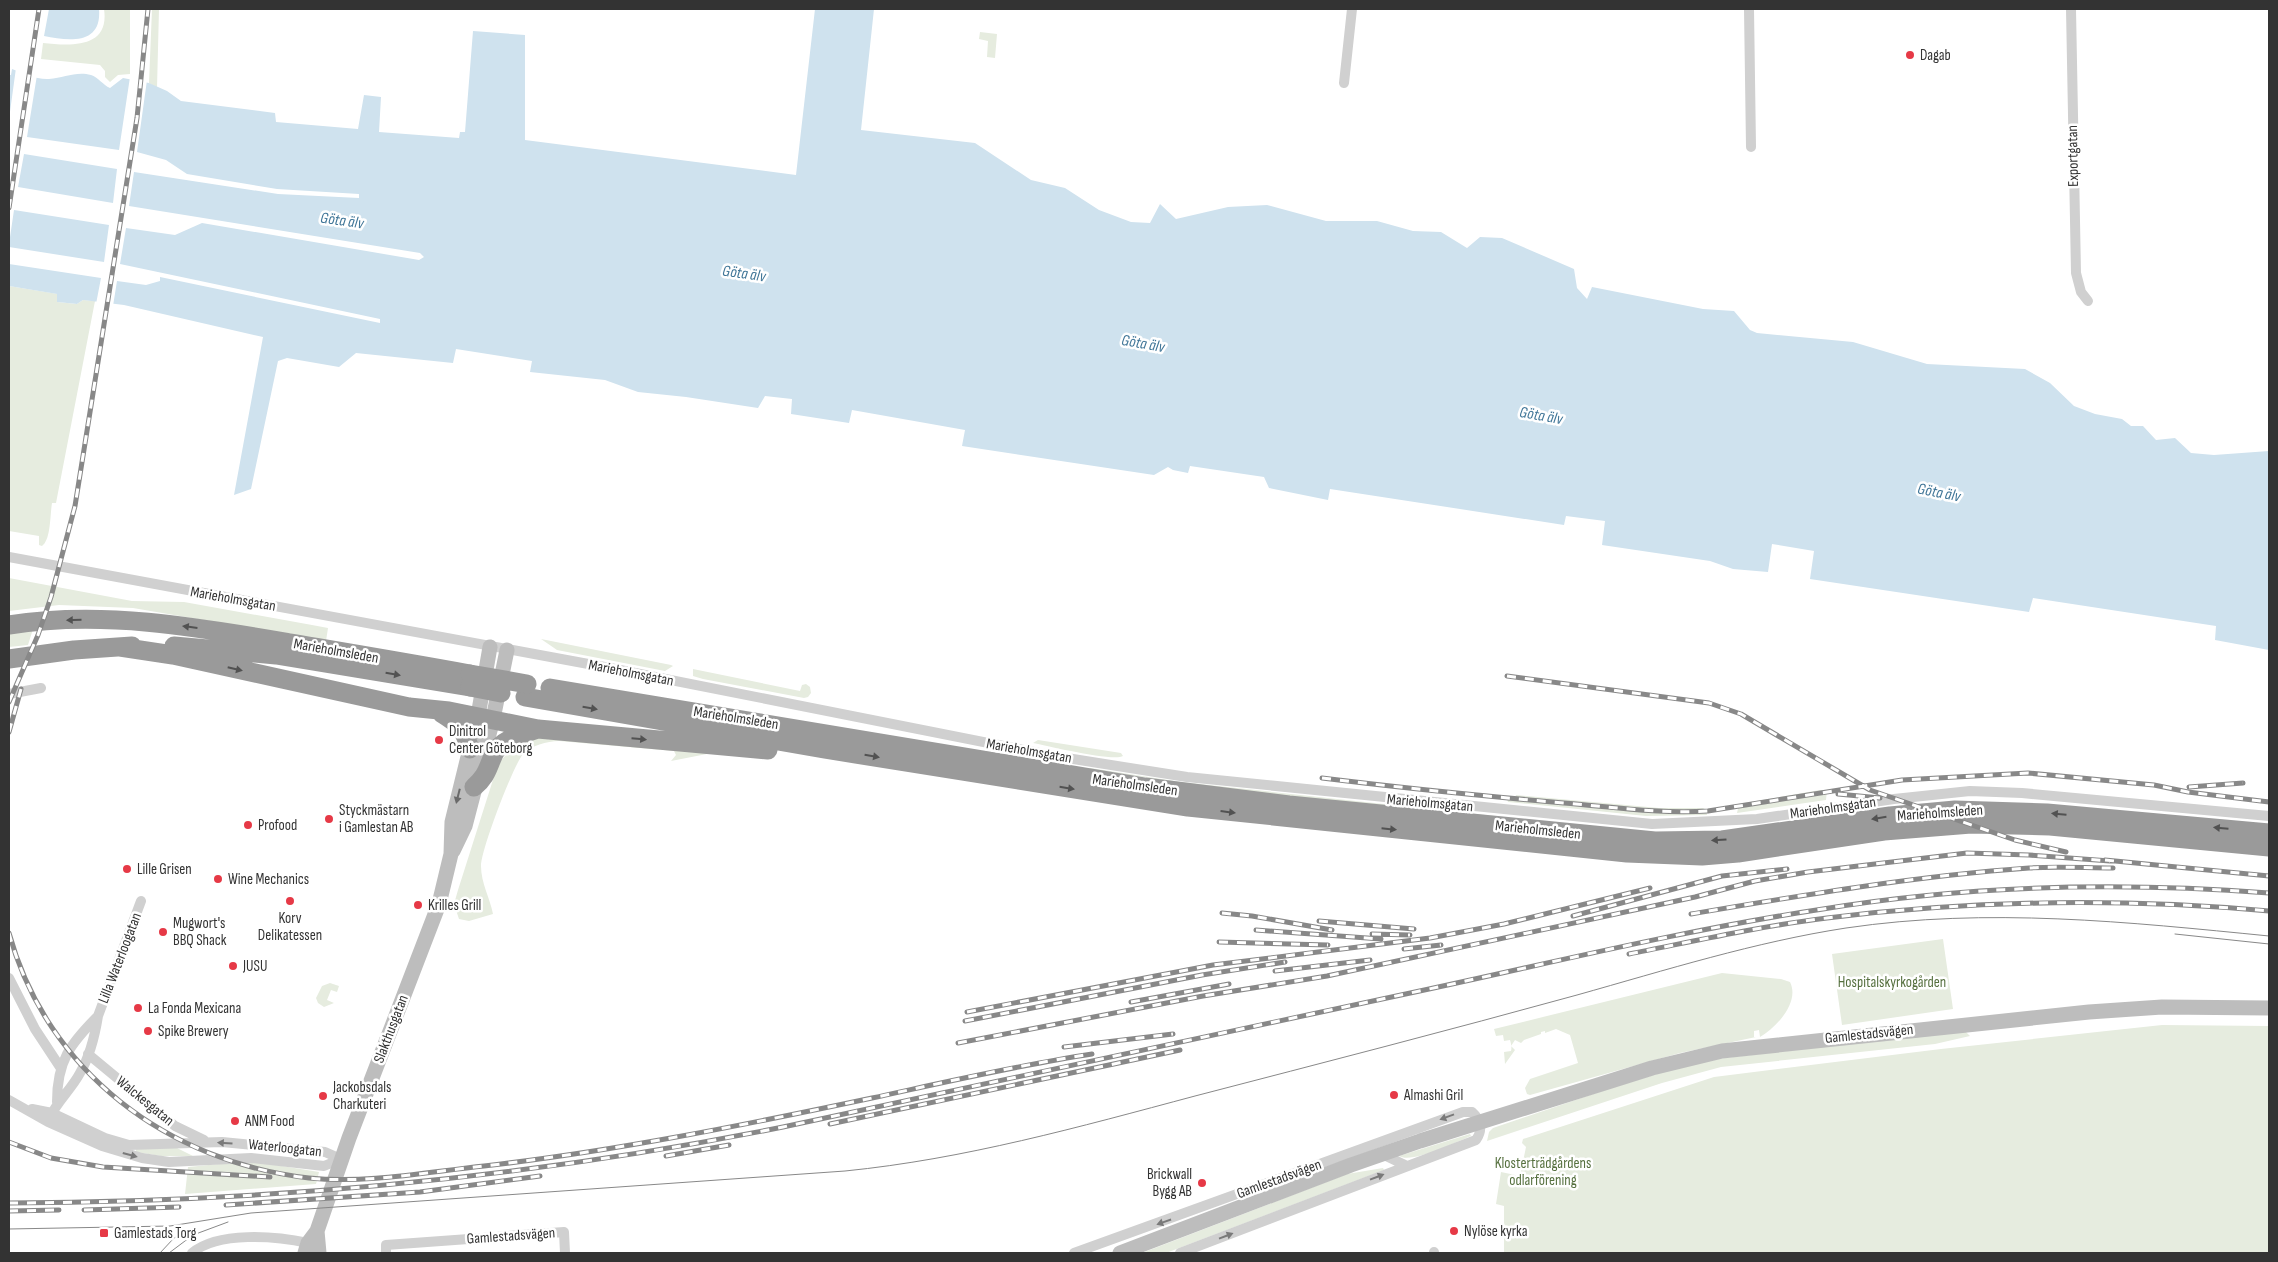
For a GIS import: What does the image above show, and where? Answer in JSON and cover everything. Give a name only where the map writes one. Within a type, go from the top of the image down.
[{"type":"highway","name":"Marieholmsleden","points":[[9,625],[34,622],[113,620],[181,626],[824,749],[1188,807],[1276,818],[1646,854],[1702,856],[1738,853],[1884,831],[1972,824],[2050,826],[2269,847]]},
{"type":"highway","points":[[9,622],[34,622]]},
{"type":"highway","name":"Marieholmsleden","points":[[9,659],[74,650],[169,645],[224,649],[470,681]]},
{"type":"highway","points":[[120,647],[173,655],[347,694],[438,711],[449,711],[538,729],[784,752],[824,749]]},
{"type":"highway","points":[[9,653],[74,650]]},
{"type":"highway","name":"Marieholmsleden","points":[[526,691],[1145,787],[1289,805],[1655,841],[1722,840],[1890,816],[1964,810],[2047,813],[2269,833]]},
{"type":"highway","points":[[438,711],[461,726],[467,737],[470,749]]},
{"type":"highway","points":[[474,787],[485,778],[494,752],[500,746],[538,729]]},
{"type":"street","points":[[1344,83],[1352,9]]},
{"type":"street","points":[[1749,9],[1751,147]]},
{"type":"street","name":"Exportgatan","points":[[2071,9],[2076,272],[2081,292],[2088,301]]},
{"type":"street","name":"Marieholmsgatan","points":[[9,557],[1134,769],[1377,798],[1652,824],[1725,822],[1934,794],[1970,791],[2022,793],[2269,816]]},
{"type":"street","name":"Slakthusgatan","points":[[451,854],[465,826],[474,787],[485,718],[490,647]]},
{"type":"street","name":"Slakthusgatan","points":[[311,1250],[341,1159],[439,904],[451,854],[452,822],[470,749],[485,718],[506,650]]},
{"type":"street","points":[[9,694],[41,688]]},
{"type":"street","name":"Lilla Waterloogatan","points":[[50,1117],[57,1102],[80,1073],[88,1054],[98,1016],[141,901]]},
{"type":"street","points":[[9,978],[34,1029],[60,1067]]},
{"type":"street","name":"Gamlestadsvägen","points":[[1120,1253],[1382,1154],[1652,1068],[1713,1052],[1754,1046],[2162,1007],[2269,1008]]},
{"type":"street","name":"Lilla Waterloogatan","points":[[57,1102],[60,1067],[83,1032],[98,1016]]},
{"type":"street","name":"Walckesgatan","points":[[88,1054],[175,1126],[207,1142]]},
{"type":"street","name":"Waterloogatan","points":[[9,1100],[120,1143],[143,1145],[207,1142],[326,1152],[341,1159]]},
{"type":"street","name":"Gamlestadsvägen","points":[[1074,1253],[1463,1112],[1472,1112],[1479,1122]]},
{"type":"street","name":"Waterloogatan","points":[[50,1117],[115,1151],[169,1162],[251,1158],[324,1166],[341,1159]]},
{"type":"street","points":[[1180,1253],[1476,1140],[1480,1131],[1479,1122]]},
{"type":"street","points":[[1382,1154],[1407,1166]]},
{"type":"street","name":"Gamlestadsvägen","points":[[386,1253],[386,1245],[564,1232],[565,1253]]},
{"type":"street","points":[[192,1253],[202,1246],[228,1239],[274,1238],[311,1250]]},
{"type":"green space","points":[[104,9],[130,9],[130,74],[118,75],[110,82],[105,77],[105,71],[100,65],[41,59],[43,43],[76,44],[94,38],[101,32],[104,22]]},
{"type":"green space","points":[[152,9],[159,9],[157,88],[149,83]]},
{"type":"green space","points":[[980,32],[997,34],[995,58],[987,57],[988,41],[979,39]]},
{"type":"green space","points":[[9,286],[58,294],[57,302],[77,304],[83,300],[95,301],[56,503],[52,503],[49,533],[42,546],[39,545],[39,536],[9,531]]},
{"type":"green space","points":[[9,578],[132,601],[184,602],[328,628],[326,641],[133,608],[59,605],[9,611]]},
{"type":"green space","points":[[33,629],[28,645],[9,647],[9,633]]},
{"type":"green space","points":[[541,639],[673,666],[665,671],[557,650]]},
{"type":"green space","points":[[693,669],[800,691],[802,685],[806,684],[810,687],[811,693],[808,697],[804,698],[703,679],[693,676]]},
{"type":"green space","points":[[537,736],[712,753],[671,761],[676,755],[674,751],[559,741],[540,744],[526,751],[518,762],[505,790],[482,857],[482,878],[493,914],[469,921],[459,919],[454,904],[498,764],[515,747]]},
{"type":"green space","points":[[1038,740],[1121,753],[1123,756],[1107,757],[1033,743]]},
{"type":"green space","points":[[1090,768],[1181,782],[1513,818],[1251,793]]},
{"type":"green space","points":[[1827,790],[1826,800],[1737,813],[1739,804]]},
{"type":"green space","points":[[1516,795],[1659,808],[1703,808],[1706,810],[1707,815],[1646,816],[1508,802],[1507,799],[1515,798]]},
{"type":"green space","name":"Hospitalskyrkogården","points":[[1943,939],[1953,1009],[1842,1025],[1832,954]]},
{"type":"green space","points":[[1722,973],[1781,979],[1790,982],[1792,990],[1792,998],[1785,1013],[1767,1033],[1760,1037],[1759,1030],[1754,1031],[1754,1037],[1756,1037],[1680,1053],[1530,1095],[1527,1094],[1525,1088],[1530,1079],[1578,1063],[1570,1035],[1556,1029],[1545,1033],[1545,1031],[1521,1043],[1515,1040],[1511,1046],[1510,1040],[1504,1041],[1503,1035],[1496,1036],[1494,1029]]},
{"type":"green space","points":[[330,983],[339,986],[337,992],[331,990],[327,1000],[334,1003],[324,1007],[318,1003],[316,998],[322,986]]},
{"type":"green space","name":"Klosterträdgårdens odlarförening","points":[[2162,1025],[2269,1026],[2269,1253],[1504,1253],[1504,1206],[1496,1204],[1501,1172],[1520,1176],[1526,1147],[1522,1143],[1523,1139],[1714,1077],[1941,1049]]},
{"type":"green space","points":[[1965,1031],[1970,1036],[1935,1044],[1721,1067],[1662,1083],[1487,1141],[1489,1132],[1493,1128],[1683,1066],[1716,1059]]},
{"type":"green space","points":[[1511,1046],[1515,1050],[1505,1064],[1504,1052],[1511,1051]]},
{"type":"green space","points":[[1470,1134],[1471,1136],[1424,1155],[1405,1158],[1399,1156]]},
{"type":"green space","points":[[175,1147],[193,1156],[161,1156],[136,1152],[136,1149]]},
{"type":"green space","points":[[251,1161],[319,1172],[316,1184],[185,1194],[188,1167]]},
{"type":"green space","points":[[1383,1168],[1384,1170],[1166,1253],[1142,1253],[1347,1174]]},
{"type":"water","points":[[49,9],[99,9],[99,21],[90,35],[82,38],[64,39],[44,36]]},
{"type":"water","name":"Göta älv","points":[[815,9],[874,9],[861,130],[975,143],[1031,180],[1065,188],[1099,210],[1131,222],[1150,223],[1160,204],[1176,219],[1228,207],[1267,205],[1326,221],[1377,221],[1413,231],[1441,232],[1467,248],[1480,237],[1502,238],[1574,269],[1577,288],[1587,299],[1592,287],[1703,309],[1734,311],[1750,330],[1757,333],[1853,342],[1927,364],[2025,369],[2050,383],[2074,406],[2095,414],[2122,419],[2131,426],[2143,426],[2156,440],[2175,438],[2191,453],[2214,455],[2269,451],[2269,650],[2215,640],[2216,626],[2033,598],[2029,612],[1810,579],[1814,551],[1772,544],[1768,572],[1733,569],[1710,561],[1602,545],[1605,521],[1566,516],[1564,525],[1330,489],[1328,500],[1269,488],[1264,477],[1190,466],[1188,473],[1168,467],[1154,475],[962,446],[965,430],[852,410],[849,423],[791,414],[792,399],[765,396],[758,408],[638,392],[605,380],[530,372],[532,361],[456,349],[453,363],[356,353],[339,367],[287,358],[278,361],[251,489],[234,495],[263,337],[124,305],[83,300],[77,304],[57,302],[57,294],[9,286],[9,75],[11,75],[12,69],[44,79],[86,74],[96,77],[110,88],[123,78],[149,83],[167,91],[181,101],[275,113],[276,122],[358,129],[364,95],[381,97],[379,132],[459,138],[460,132],[465,132],[473,31],[525,35],[525,140],[796,175]]},
{"type":"pier","points":[[16,68],[37,75],[27,137],[119,150],[130,77],[147,80],[137,152],[166,160],[187,174],[277,189],[359,194],[359,198],[278,194],[134,172],[129,206],[420,253],[424,257],[419,260],[202,223],[175,235],[126,228],[120,264],[380,319],[380,323],[160,277],[160,281],[146,285],[117,281],[113,306],[96,304],[101,278],[9,264],[9,247],[104,262],[109,225],[14,210],[9,244],[9,119]],"holes":[[[24,154],[117,169],[113,203],[18,187]]]},
{"type":"tram line","points":[[9,1229],[170,1226],[251,1213],[845,1171],[934,1159],[1022,1141],[1108,1119],[1482,1021],[1744,949],[1846,928],[1952,918],[2058,919],[2269,936]]},
{"type":"tram line","points":[[2175,934],[2269,944]]},
{"type":"tram line","points":[[169,1253],[193,1235],[228,1222]]},
{"type":"tram line","points":[[160,1253],[174,1238],[190,1230]]},
{"type":"railway","points":[[9,208],[39,9]]},
{"type":"railway","points":[[9,702],[38,635],[51,597],[75,506],[137,118],[148,9]]},
{"type":"railway","points":[[1507,676],[1709,703],[1741,714],[1870,790],[2015,840],[2066,852]]},
{"type":"railway","points":[[9,732],[21,689]]},
{"type":"railway","points":[[1322,778],[1473,795],[1672,812],[1708,811],[1902,780],[2028,773],[2154,785],[2188,792],[2269,802]]},
{"type":"railway","points":[[2189,787],[2243,783]]},
{"type":"railway","points":[[1838,794],[1880,798]]},
{"type":"railway","points":[[958,1043],[1203,996],[1327,976],[1695,897],[1755,881],[1808,872],[1967,853],[2110,861]]},
{"type":"railway","points":[[2105,860],[2269,876]]},
{"type":"railway","points":[[1691,914],[1818,893],[1986,871],[2040,867],[2113,868]]},
{"type":"railway","points":[[1573,916],[1722,876],[1787,869]]},
{"type":"railway","points":[[9,1203],[204,1198],[398,1184],[495,1173],[687,1145],[783,1127],[1674,936],[1773,917],[1878,901],[1990,890],[2046,888],[2158,887],[2269,893]]},
{"type":"railway","points":[[967,1012],[1213,965],[1430,938],[1504,924],[1650,888]]},
{"type":"railway","points":[[1629,954],[1802,921],[1937,907],[1993,904],[2103,903],[2159,904],[2269,911]]},
{"type":"railway","points":[[1222,913],[1252,916],[1332,930]]},
{"type":"railway","points":[[1319,921],[1414,929]]},
{"type":"railway","points":[[1256,930],[1381,939]]},
{"type":"railway","points":[[9,933],[27,983],[52,1028],[83,1067],[120,1102],[162,1130],[208,1153],[257,1169],[309,1178],[353,1180],[397,1177],[582,1153],[728,1127],[1092,1054]]},
{"type":"railway","points":[[1372,934],[1410,935]]},
{"type":"railway","points":[[1219,942],[1328,945]]},
{"type":"railway","points":[[1404,949],[1441,945]]},
{"type":"railway","points":[[1275,971],[1370,960]]},
{"type":"railway","points":[[965,1021],[1202,975],[1285,962]]},
{"type":"railway","points":[[1131,1002],[1229,984]]},
{"type":"railway","points":[[1064,1047],[1173,1034]]},
{"type":"railway","points":[[830,1124],[1180,1050]]},
{"type":"railway","points":[[9,1142],[51,1158],[103,1167],[270,1177]]},
{"type":"railway","points":[[666,1156],[729,1145]]},
{"type":"railway","points":[[226,1205],[420,1192],[540,1176]]},
{"type":"railway","points":[[84,1210],[179,1207]]},
{"type":"railway","points":[[9,1211],[59,1210]]},
{"type":"place","name":"Dagab","points":[[1910,55]]},
{"type":"place","name":"Dinitrol Center Göteborg","points":[[439,740]]},
{"type":"place","name":"Styckmästarn i Gamlestan AB","points":[[329,819]]},
{"type":"place","name":"Profood","points":[[248,825]]},
{"type":"place","name":"Lille Grisen","points":[[127,869]]},
{"type":"place","name":"Wine Mechanics","points":[[218,879]]},
{"type":"place","name":"Korv Delikatessen","points":[[290,901]]},
{"type":"place","name":"Krilles Grill","points":[[418,905]]},
{"type":"place","name":"Mugwort's BBQ Shack","points":[[163,932]]},
{"type":"place","name":"JUSU","points":[[233,966]]},
{"type":"place","name":"La Fonda Mexicana","points":[[138,1008]]},
{"type":"place","name":"Spike Brewery","points":[[148,1031]]},
{"type":"place","name":"Almashi Gril","points":[[1394,1095]]},
{"type":"place","name":"Jackobsdals Charkuteri","points":[[323,1096]]},
{"type":"place","name":"ANM Food","points":[[235,1121]]},
{"type":"place","name":"Brickwall Bygg AB","points":[[1202,1183]]},
{"type":"place","name":"Nylöse kyrka","points":[[1454,1231]]},
{"type":"place","name":"Gamlestads Torg","points":[[104,1233]]}]
